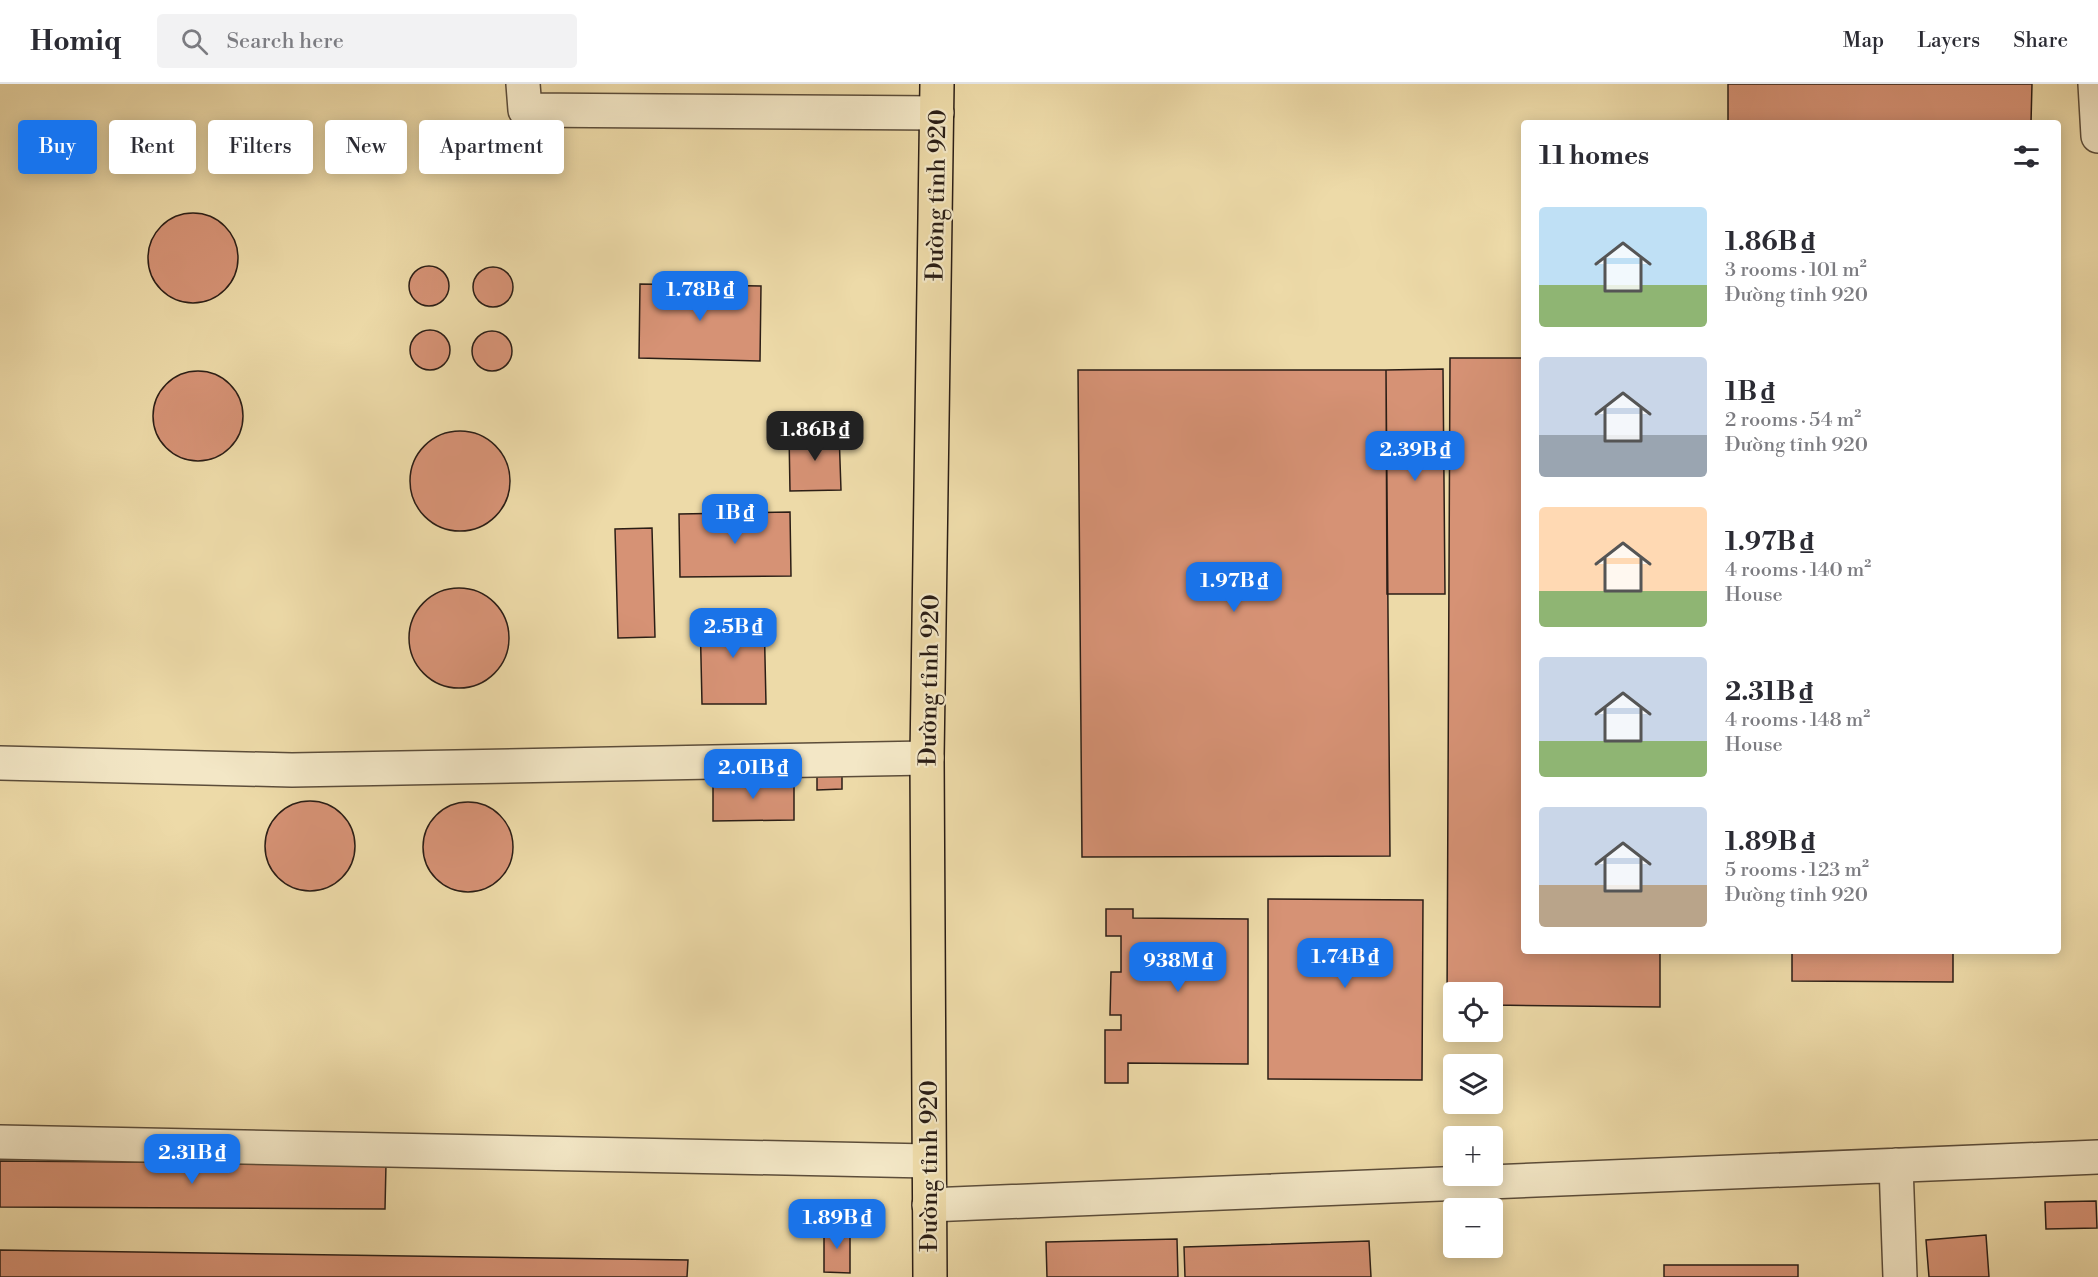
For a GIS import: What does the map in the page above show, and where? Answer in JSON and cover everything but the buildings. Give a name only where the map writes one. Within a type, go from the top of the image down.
[{"type":"main road","name":"Đường tỉnh 920","points":[[930,1277],[927,758],[937,99]]},
{"type":"street","points":[[523,84],[525,110],[937,99]]},
{"type":"street","points":[[2095,84],[2098,136]]},
{"type":"street","points":[[0,763],[292,770],[927,758]]},
{"type":"street","points":[[0,1143],[928,1161]]},
{"type":"street","points":[[929,1205],[2098,1157]]},
{"type":"street","points":[[1896,1165],[1900,1277]]}]
